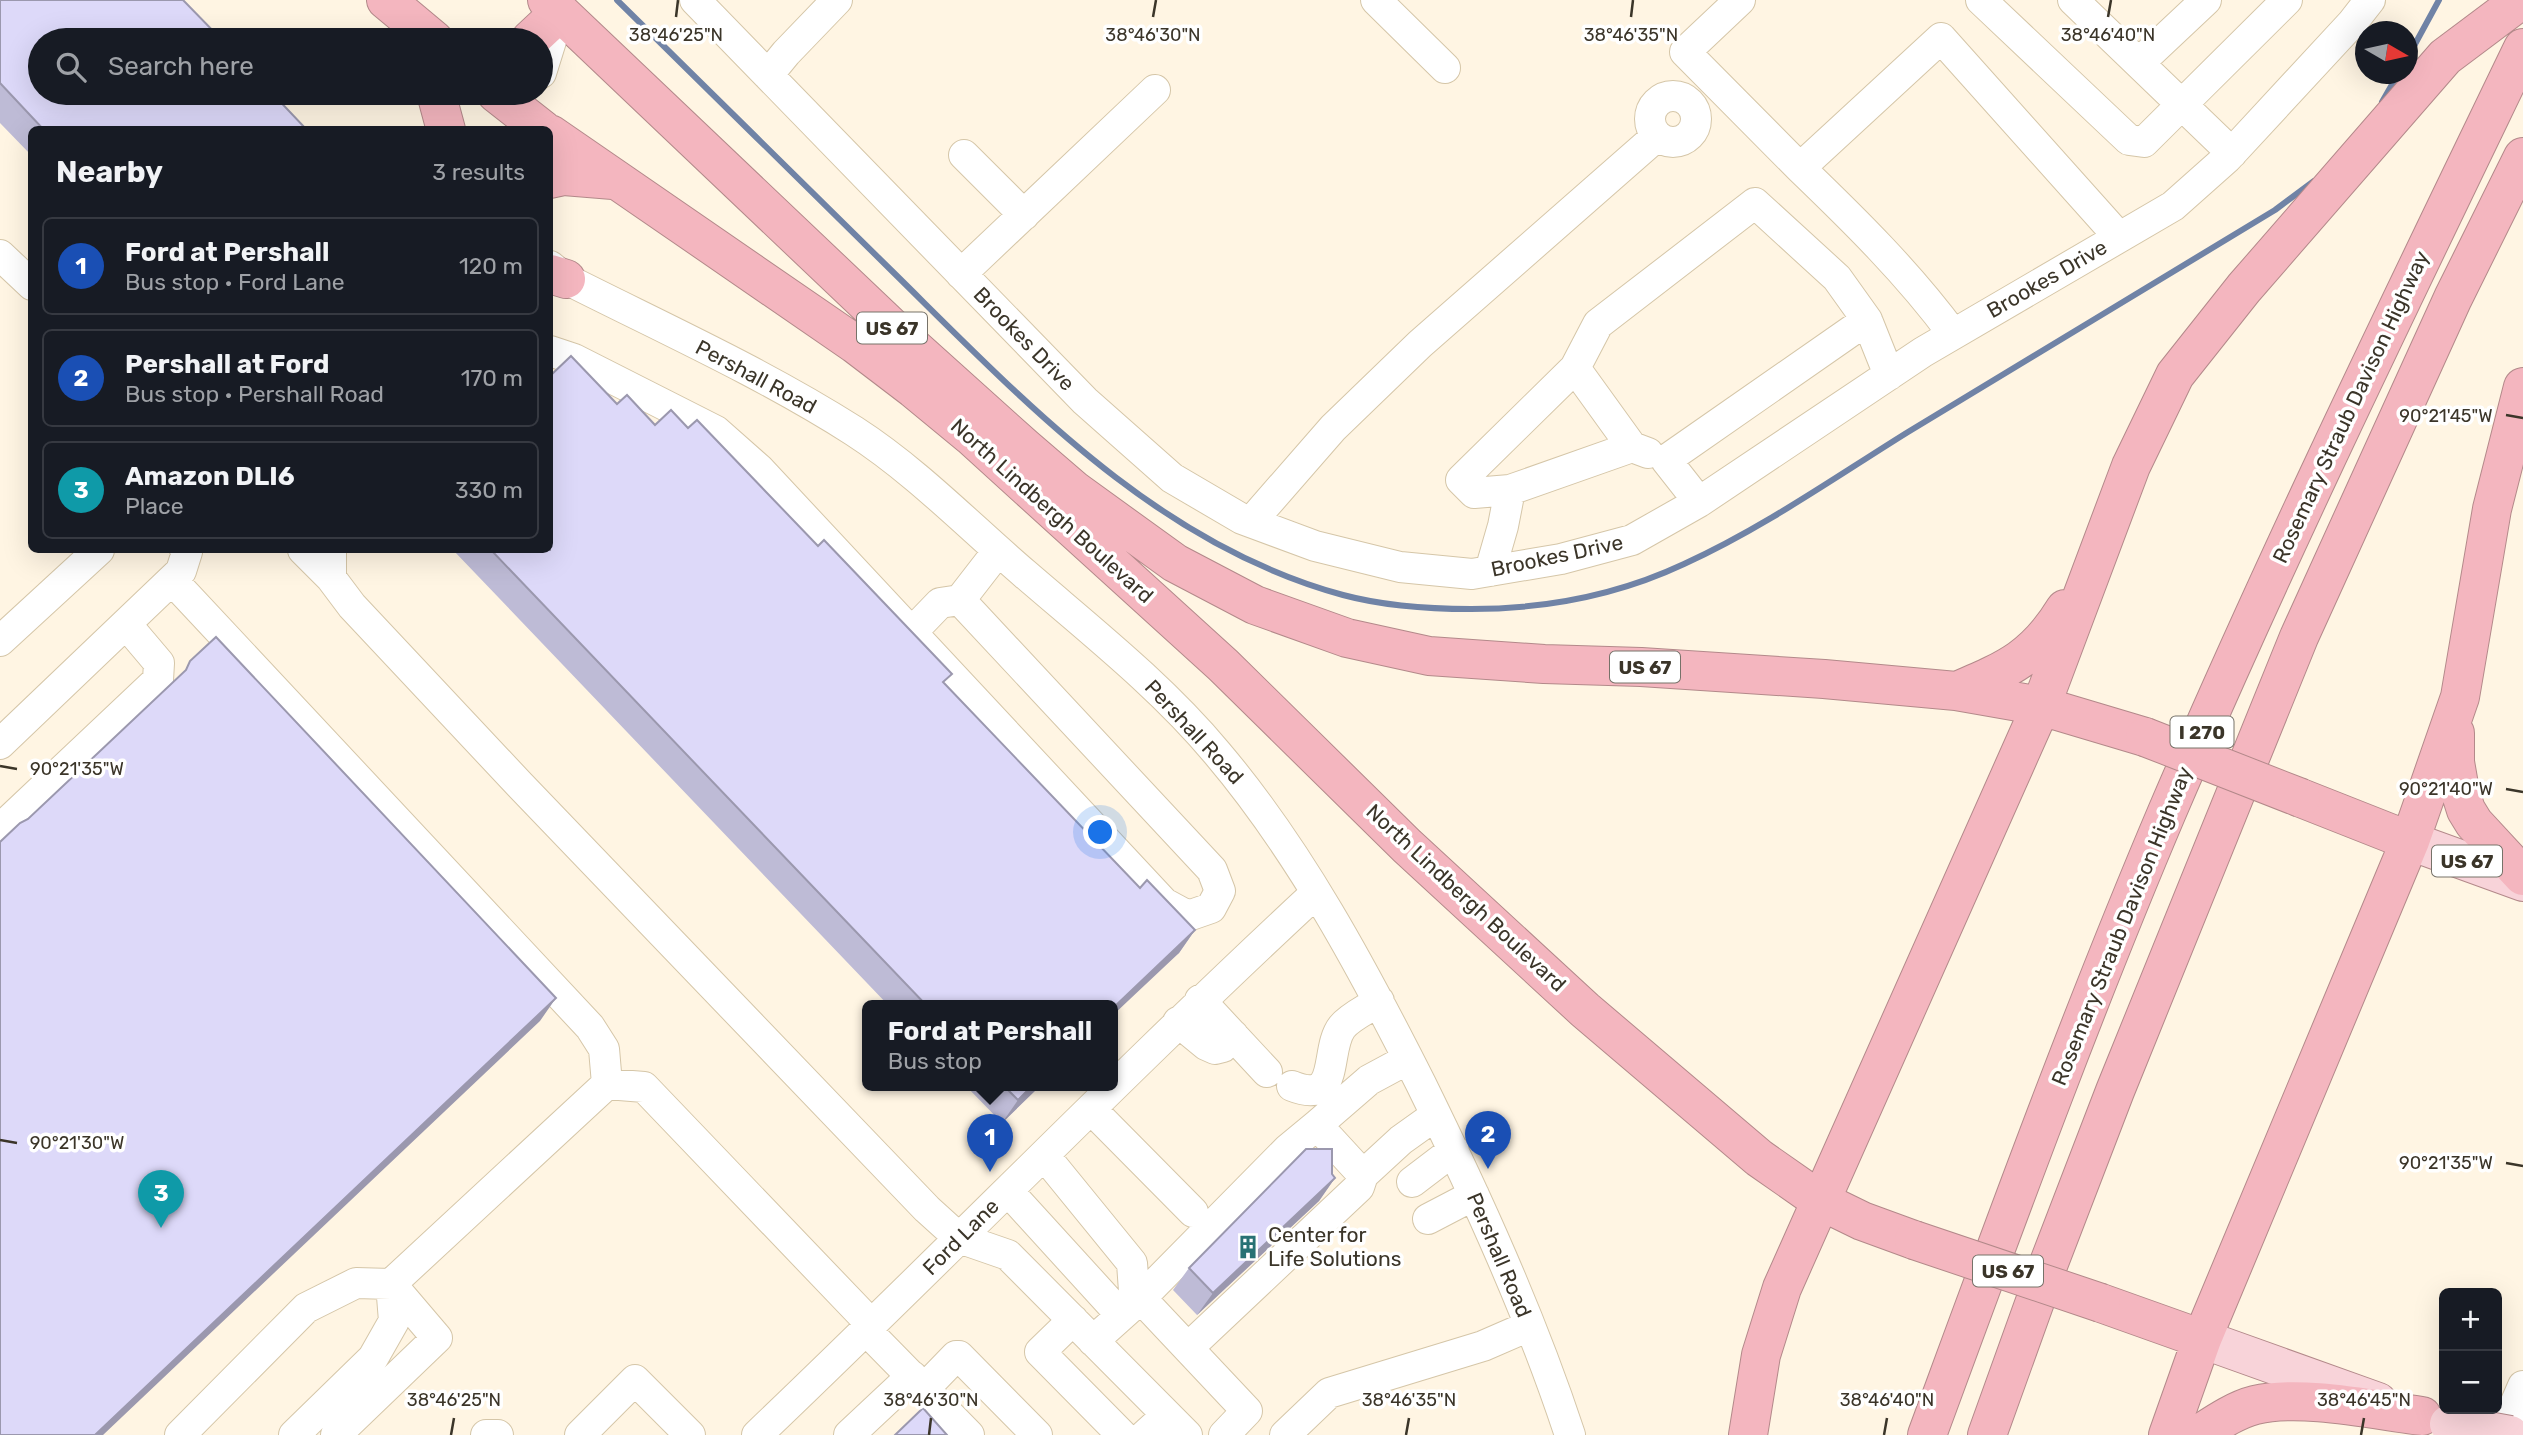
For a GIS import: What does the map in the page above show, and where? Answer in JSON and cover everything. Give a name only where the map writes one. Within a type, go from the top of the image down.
[{"type":"highway","points":[[376,0],[394,28]]},
{"type":"highway","points":[[386,0],[420,28]]},
{"type":"highway","points":[[1748,1435],[1761,1355],[1782,1288],[2041,706],[2131,466],[2175,375],[2244,288],[2445,57],[2521,0]]},
{"type":"highway","points":[[539,28],[558,4]]},
{"type":"highway","name":"North Lindbergh Boulevard","points":[[558,4],[906,341],[1034,456],[1074,490],[1175,564],[1255,605],[1347,638],[1429,656],[1824,679],[1956,691],[2041,706],[2145,737],[2410,841]]},
{"type":"highway","name":"Rosemary Straub Davison Highway","points":[[1927,1435],[2054,1087],[2173,800],[2310,491],[2523,48]]},
{"type":"highway","points":[[439,105],[445,126]]},
{"type":"highway","name":"North Lindbergh Boulevard","points":[[513,105],[535,121]]},
{"type":"highway","name":"North Lindbergh Boulevard","points":[[553,134],[615,181],[855,344],[971,436],[1223,665],[1407,846],[1585,1010],[1759,1158],[1819,1200],[1862,1221],[2202,1339]]},
{"type":"highway","name":"I 270","points":[[1987,1435],[2115,1091],[2300,637],[2437,332],[2523,157]]},
{"type":"highway","points":[[553,179],[564,176],[615,181]]},
{"type":"highway","points":[[2168,1435],[2202,1339],[2410,841],[2437,765],[2460,697],[2492,509],[2523,387]]},
{"type":"highway","points":[[1956,691],[2000,672],[2033,651],[2052,629],[2098,553]]},
{"type":"highway","points":[[2455,711],[2455,762],[2466,810],[2523,879]]},
{"type":"highway","points":[[2437,765],[2440,797],[2448,818],[2462,835],[2523,879]]},
{"type":"highway","points":[[2198,1435],[2254,1405],[2294,1400],[2436,1420]]},
{"type":"main road","name":"North Lindbergh Boulevard","points":[[2410,841],[2523,879]]},
{"type":"main road","name":"North Lindbergh Boulevard","points":[[2202,1339],[2436,1420],[2510,1435]]},
{"type":"street","name":"Brookes Drive","points":[[695,0],[1085,401],[1172,478],[1251,522],[1315,546],[1400,567],[1472,574],[1561,559],[1632,540],[1699,502],[1953,334],[2174,206],[2232,153],[2352,23],[2366,2]]},
{"type":"street","points":[[768,75],[837,0]]},
{"type":"street","points":[[1376,0],[1445,68]]},
{"type":"street","points":[[1740,0],[1685,52],[1888,256],[1926,298],[1953,334]]},
{"type":"street","points":[[1981,0],[2129,141],[2144,142],[2287,0]]},
{"type":"street","points":[[2073,0],[2232,153]]},
{"type":"street","points":[[2139,63],[2206,0]]},
{"type":"street","points":[[552,28],[558,4]]},
{"type":"street","points":[[1800,168],[1941,38],[2119,237]]},
{"type":"street","points":[[961,274],[1155,90]]},
{"type":"street","points":[[1251,522],[1333,428],[1420,344],[1657,136]]},
{"type":"street","points":[[964,156],[1024,215]]},
{"type":"street","points":[[1632,447],[1510,490],[1474,493],[1461,480],[1575,368],[1598,324],[1755,203],[1837,278],[1867,320],[1889,375]]},
{"type":"street","points":[[0,255],[28,281]]},
{"type":"street","name":"Pershall Road","points":[[555,273],[749,371],[859,434],[906,470],[1121,657],[1213,748],[1247,790],[1316,893],[1379,1001],[1474,1195],[1530,1326],[1570,1435]]},
{"type":"street","points":[[1666,460],[1867,320]]},
{"type":"street","points":[[553,352],[574,359],[716,431],[759,469],[1164,904],[1188,916],[1210,908],[1220,891],[1212,870],[960,600]]},
{"type":"street","points":[[1575,368],[1632,447],[1666,460],[1699,502]]},
{"type":"street","points":[[1490,571],[1510,490]]},
{"type":"street","points":[[912,632],[940,603],[960,600],[999,551]]},
{"type":"street","points":[[0,641],[96,553]]},
{"type":"street","points":[[0,744],[181,571],[187,553]]},
{"type":"street","points":[[309,553],[331,564],[352,606],[927,1209],[959,1238],[1008,1255],[1177,1425],[1145,1435]]},
{"type":"street","points":[[172,580],[590,1027],[604,1049],[607,1084]]},
{"type":"street","points":[[0,829],[158,680],[159,663],[126,624]]},
{"type":"street","name":"Ford Lane","points":[[1118,1083],[1200,1000],[1316,893]]},
{"type":"street","points":[[1200,1000],[1280,1079],[1306,1092],[1318,1088],[1326,1080],[1332,1069],[1337,1036],[1344,1025],[1379,1001]]},
{"type":"street","points":[[1178,1022],[1215,1049],[1223,1046],[1233,1035]]},
{"type":"street","points":[[1093,1341],[1288,1149],[1369,1080],[1408,1059]]},
{"type":"street","points":[[180,1435],[306,1308],[356,1283],[391,1284],[607,1084],[644,1087],[969,1435]]},
{"type":"street","name":"Ford Lane","points":[[757,1435],[1111,1091]]},
{"type":"street","points":[[1092,1110],[1193,1212]]},
{"type":"street","points":[[1188,1348],[1359,1187],[1363,1175],[1401,1140],[1436,1115]]},
{"type":"street","points":[[1317,1125],[1363,1175]]},
{"type":"street","points":[[1412,1182],[1454,1150]]},
{"type":"street","points":[[1044,1155],[1132,1263],[1134,1291],[1131,1306]]},
{"type":"street","points":[[1008,1191],[1131,1306],[1188,1348],[1247,1411],[1224,1435]]},
{"type":"street","points":[[1428,1219],[1474,1195]]},
{"type":"street","points":[[294,1435],[373,1358],[394,1321],[391,1284]]},
{"type":"street","points":[[336,1435],[437,1338],[391,1284]]},
{"type":"street","points":[[1073,1320],[1040,1352],[1122,1435]]},
{"type":"street","points":[[1285,1435],[1329,1393],[1483,1346],[1530,1326]]},
{"type":"street","points":[[849,1435],[956,1356],[1037,1435]]},
{"type":"street","points":[[580,1435],[635,1380],[690,1435]]},
{"type":"street","points":[[2498,1435],[2514,1409],[2523,1386]]},
{"type":"street","points":[[486,1435],[498,1435]]},
{"type":"building","points":[[0,0],[183,0],[210,28],[28,28],[28,105],[283,105],[303,126],[40,126],[0,83]]},
{"type":"building","points":[[571,356],[617,404],[627,395],[655,425],[671,410],[688,428],[697,420],[818,546],[824,540],[952,674],[943,682],[1140,888],[1147,880],[1195,930],[1118,1003],[1118,1000],[921,1000],[494,553],[553,553],[553,373]]},
{"type":"building","points":[[216,637],[556,998],[95,1435],[0,1435],[0,842],[28,819],[186,670],[190,661]]},
{"type":"building","points":[[1009,1091],[1027,1091],[1018,1100]]},
{"type":"building","points":[[1306,1149],[1332,1149],[1332,1174],[1335,1178],[1213,1293],[1189,1268]]},
{"type":"building","points":[[923,1408],[947,1435],[895,1435]]},
{"type":"waterway","points":[[617,0],[994,371],[1045,419],[1099,464],[1154,505],[1213,542],[1276,572],[1343,595],[1407,606],[1471,609],[1553,603],[1607,592],[1684,564],[1742,535],[1798,502],[1908,432],[2275,210],[2314,181]]},
{"type":"waterway","points":[[2418,39],[2439,0]]},
{"type":"waterway","points":[[2382,102],[2392,84]]},
{"type":"place","name":"Pershall at Ford","points":[[1488,1169]]},
{"type":"place","name":"Ford at Pershall","points":[[990,1172]]},
{"type":"place","name":"Amazon DLI6","points":[[161,1228]]},
{"type":"place","name":"Center for Life Solutions","points":[[1248,1247]]}]
